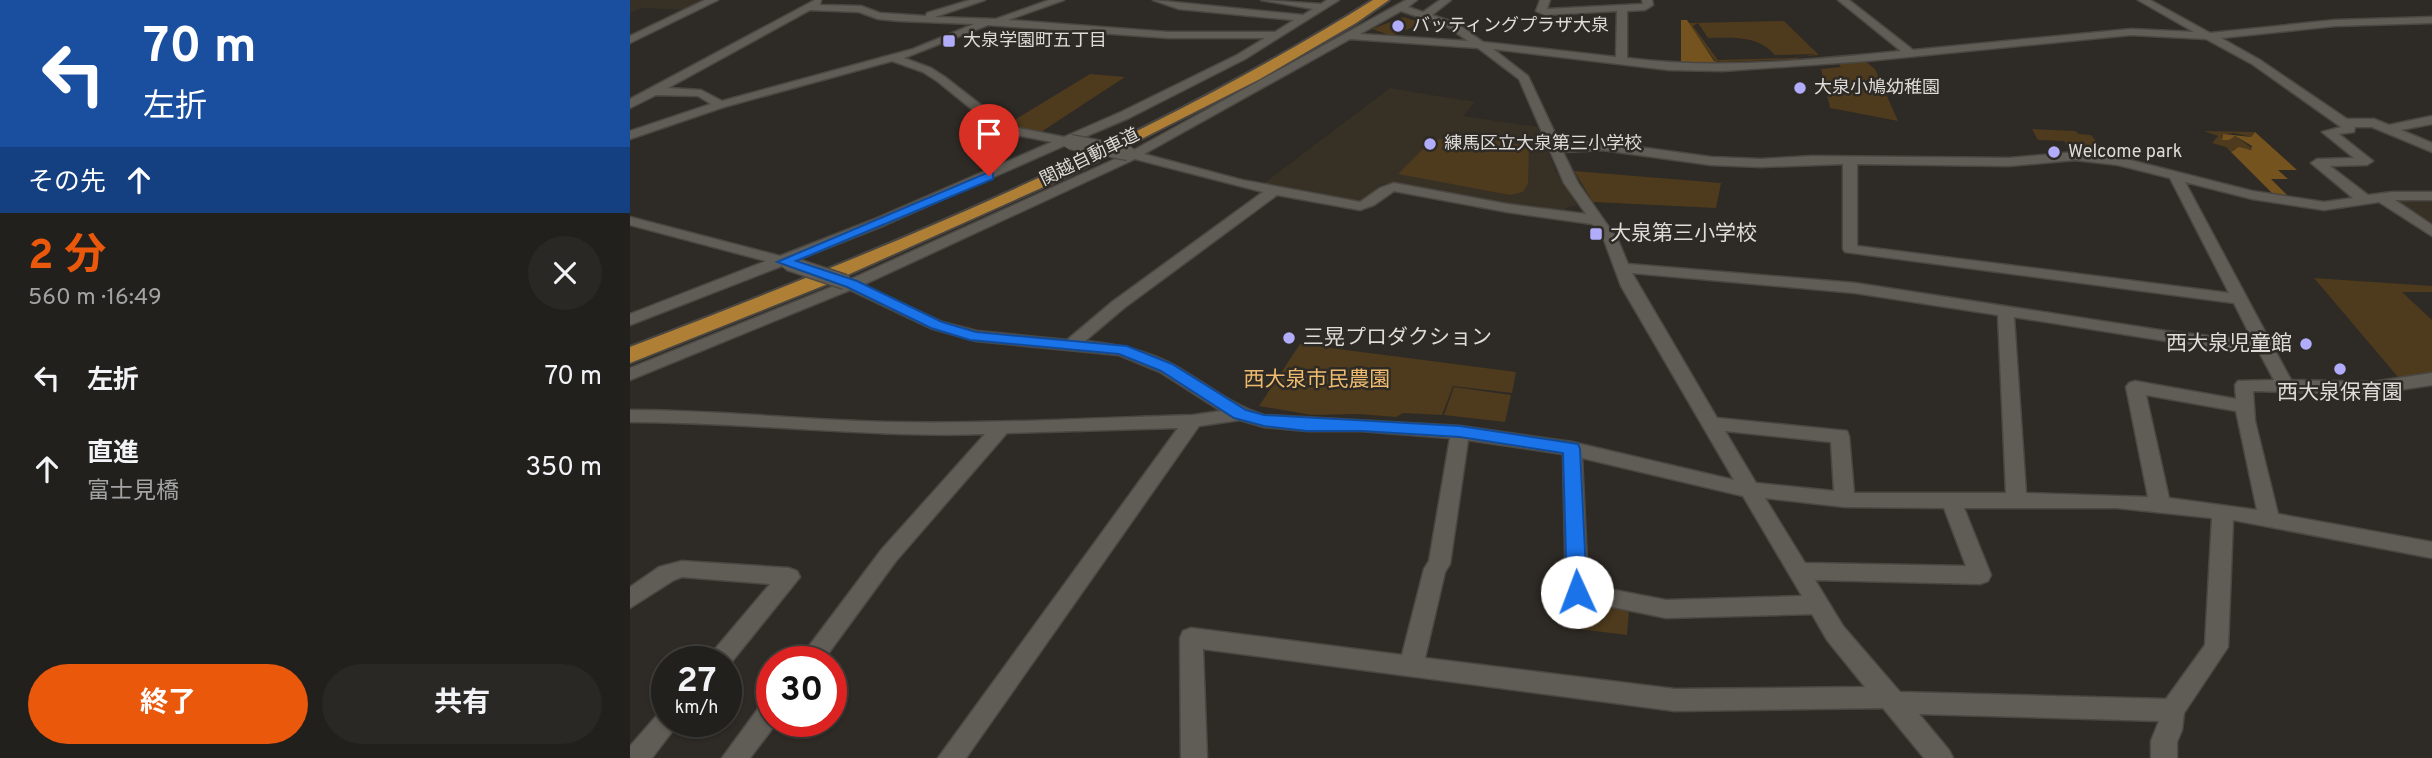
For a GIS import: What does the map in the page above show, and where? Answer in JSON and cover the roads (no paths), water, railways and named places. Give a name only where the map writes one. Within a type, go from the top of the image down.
[{"type":"highway","name":"関越自動車道","points":[[630,340],[960,205],[1075,152],[1220,81],[1362,0]]},
{"type":"highway","name":"関越自動車道","points":[[630,356],[797,290],[1083,163],[1247,79],[1382,0]]},
{"type":"street","points":[[630,40],[713,0]]},
{"type":"street","points":[[630,104],[821,0]]},
{"type":"street","points":[[921,19],[980,0]]},
{"type":"street","points":[[1157,0],[1179,5],[1305,18]]},
{"type":"street","points":[[1266,0],[1328,4]]},
{"type":"street","points":[[1424,16],[1446,0]]},
{"type":"street","points":[[1545,0],[1541,11],[1545,12],[1592,5],[1645,7],[1648,5],[1647,0]]},
{"type":"street","points":[[1843,0],[1910,53]]},
{"type":"street","points":[[2143,0],[2280,76],[2344,123],[2350,129],[2329,133],[2367,161],[2316,163],[2365,200]]},
{"type":"street","points":[[630,135],[720,105],[894,58],[1050,1]]},
{"type":"street","points":[[2154,6],[2168,1]]},
{"type":"street","points":[[630,320],[786,262],[1067,142],[1196,80],[1328,4]]},
{"type":"street","points":[[630,374],[848,283],[1131,154],[1406,4],[1424,16],[1452,25],[1514,68],[1524,78],[1571,183],[1611,240],[1629,286],[1835,633],[1940,758]]},
{"type":"street","points":[[808,7],[861,9],[878,16],[1168,35],[1276,36]]},
{"type":"street","points":[[1621,8],[1625,16],[1621,60]]},
{"type":"street","points":[[1346,36],[1482,45],[1685,68],[1754,68],[2131,32],[2210,36],[2335,23],[2426,20],[2432,28]]},
{"type":"street","points":[[894,58],[934,75],[1004,129],[1131,154],[1241,184],[1360,206],[1366,205],[1386,188],[1394,187],[1507,208],[1597,220]]},
{"type":"street","points":[[638,87],[701,93],[720,105]]},
{"type":"street","points":[[2387,129],[2432,120]]},
{"type":"street","points":[[2344,123],[2369,122],[2432,148]]},
{"type":"street","points":[[1557,148],[1605,147],[1735,162],[2009,162],[2075,156],[2118,161],[2252,195],[2324,206],[2381,197],[2432,195]]},
{"type":"street","points":[[1850,160],[1850,249],[2240,299]]},
{"type":"street","points":[[2176,177],[2286,387]]},
{"type":"street","points":[[1071,345],[1118,305],[1275,190]]},
{"type":"street","points":[[2381,197],[2432,232]]},
{"type":"street","points":[[630,221],[786,262],[848,283],[936,325],[975,336],[1122,350],[1149,359],[1240,414],[1264,421],[1460,432],[1572,449],[1749,490],[1845,500],[2161,504],[2223,511],[2432,550]]},
{"type":"street","points":[[1621,268],[1854,288],[2165,335],[2265,347]]},
{"type":"street","points":[[2006,310],[2016,501]]},
{"type":"street","points":[[2269,519],[2245,407],[2245,385],[2372,388],[2432,379]]},
{"type":"street","points":[[2161,504],[2135,387],[2245,407]]},
{"type":"street","points":[[630,416],[764,419],[886,428],[1193,421],[1240,414]]},
{"type":"street","points":[[951,758],[1193,421]]},
{"type":"street","points":[[1709,423],[1840,436],[1845,500]]},
{"type":"street","points":[[820,646],[889,555],[1003,426]]},
{"type":"street","points":[[1411,667],[1434,569],[1439,564],[1460,432]]},
{"type":"street","points":[[1572,449],[1577,592],[1666,609],[1818,604]]},
{"type":"street","points":[[1798,571],[1980,575],[1952,502]]},
{"type":"street","points":[[2164,758],[2164,741],[2170,730],[2172,710],[2216,647],[2223,511]]},
{"type":"street","points":[[630,599],[667,573],[682,569],[789,577],[731,646]]},
{"type":"street","points":[[1194,758],[1191,638],[1675,700],[1891,700],[2172,710]]},
{"type":"street","points":[[735,758],[756,731]]},
{"type":"street","points":[[636,758],[654,737]]},
{"type":"place","name":"バッティングプラザ大泉","points":[[1398,26]]},
{"type":"place","name":"大泉学園町五丁目","points":[[949,41]]},
{"type":"place","name":"大泉小鳩幼稚園","points":[[1800,88]]},
{"type":"place","name":"練馬区立大泉第三小学校","points":[[1430,144]]},
{"type":"place","name":"Welcome park","points":[[2054,152]]},
{"type":"place","name":"大泉第三小学校","points":[[1596,234]]},
{"type":"place","name":"三晃プロダクション","points":[[1289,338]]},
{"type":"place","name":"西大泉児童館","points":[[2306,344]]},
{"type":"place","name":"西大泉保育園","points":[[2340,369]]},
{"type":"park label","name":"西大泉市民農園","points":[[1317,380]]}]
